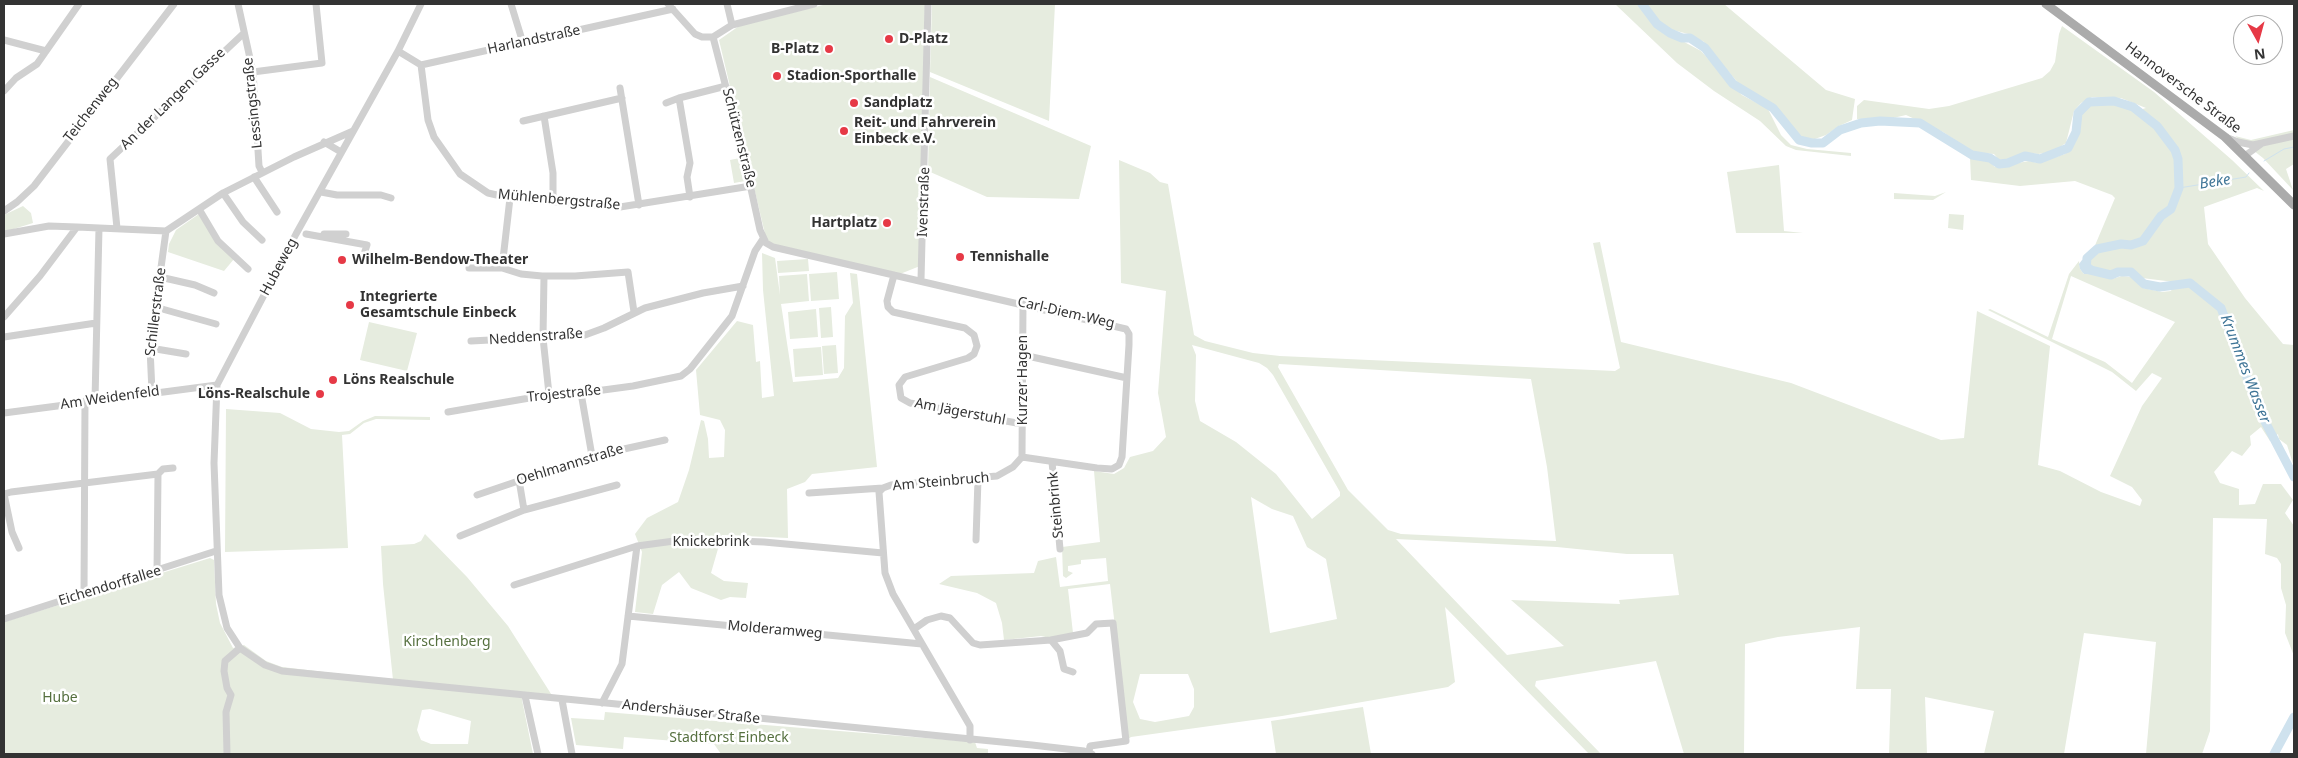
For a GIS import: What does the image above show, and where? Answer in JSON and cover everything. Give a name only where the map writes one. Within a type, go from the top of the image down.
[{"type":"main road","name":"Hannoversche Straße","points":[[2046,4],[2226,137],[2294,205]]},
{"type":"street","points":[[4,91],[16,78],[37,64],[79,4]]},
{"type":"street","name":"Teichenweg","points":[[4,211],[34,186],[174,4]]},
{"type":"street","name":"Lessingstraße","points":[[238,4],[253,72],[259,166],[262,172]]},
{"type":"street","points":[[253,72],[322,63],[316,4]]},
{"type":"street","name":"Hubeweg","points":[[216,551],[214,463],[217,385],[296,234],[321,192],[339,151],[398,51],[421,4]]},
{"type":"street","points":[[511,4],[523,43]]},
{"type":"street","points":[[727,4],[732,25]]},
{"type":"street","points":[[670,7],[696,34],[702,37],[715,36],[732,25],[794,6],[814,4]]},
{"type":"street","name":"Ivenstraße","points":[[921,280],[928,4]]},
{"type":"street","name":"Harlandstraße","points":[[421,65],[523,43],[670,7]]},
{"type":"street","name":"An der Langen Gasse","points":[[117,228],[110,159],[244,32]]},
{"type":"street","name":"Schützenstraße","points":[[715,36],[763,239]]},
{"type":"street","points":[[4,40],[46,51]]},
{"type":"street","points":[[398,51],[419,62],[421,65]]},
{"type":"street","name":"Mühlenbergstraße","points":[[421,65],[428,120],[434,137],[460,174],[488,193],[510,198],[620,207],[751,186]]},
{"type":"street","points":[[666,102],[726,86]]},
{"type":"street","points":[[620,88],[639,205]]},
{"type":"street","points":[[523,121],[622,98]]},
{"type":"street","points":[[679,98],[690,163],[687,177],[690,197]]},
{"type":"street","points":[[544,116],[552,173],[552,202]]},
{"type":"street","points":[[4,234],[48,226],[166,231],[223,193],[262,172],[353,130]]},
{"type":"street","points":[[2226,137],[2245,144],[2257,145],[2294,136]]},
{"type":"street","points":[[324,142],[339,151]]},
{"type":"street","points":[[2246,155],[2257,145]]},
{"type":"street","points":[[2257,145],[2254,157],[2257,166]]},
{"type":"street","points":[[254,177],[277,212]]},
{"type":"street","points":[[321,192],[337,195],[381,195],[391,198]]},
{"type":"street","points":[[223,193],[243,222],[262,240]]},
{"type":"street","points":[[502,268],[510,198]]},
{"type":"street","points":[[199,209],[218,241],[248,269]]},
{"type":"street","points":[[4,317],[76,227]]},
{"type":"street","points":[[95,400],[99,228]]},
{"type":"street","name":"Schillerstraße","points":[[152,392],[150,348],[166,231]]},
{"type":"street","points":[[296,234],[336,237],[367,245],[365,251]]},
{"type":"street","points":[[336,237],[346,234]]},
{"type":"street","points":[[743,286],[755,251],[763,239]]},
{"type":"street","name":"Carl-Diem-Weg","points":[[763,239],[773,247],[1126,329],[1129,334],[1127,378],[1122,457],[1119,465],[1112,470],[1022,457]]},
{"type":"street","points":[[469,268],[502,268],[521,274],[544,276],[589,276],[628,272],[634,312]]},
{"type":"street","name":"Am Jägerstuhl","points":[[894,274],[888,301],[888,307],[893,312],[966,328],[974,335],[977,346],[974,354],[968,358],[905,378],[899,385],[901,398],[910,403],[1022,424]]},
{"type":"street","points":[[544,276],[543,338],[550,394]]},
{"type":"street","points":[[160,277],[214,293]]},
{"type":"street","name":"Neddenstraße","points":[[471,341],[585,335],[617,322],[634,312],[674,300],[743,286]]},
{"type":"street","name":"Trojestraße","points":[[448,412],[550,394],[581,393],[681,376],[690,369],[732,316],[743,286]]},
{"type":"street","name":"Kurzer Hagen","points":[[1022,457],[1023,304]]},
{"type":"street","points":[[155,307],[216,324]]},
{"type":"street","points":[[4,337],[96,323]]},
{"type":"street","points":[[150,348],[186,354]]},
{"type":"street","points":[[1023,354],[1127,378]]},
{"type":"street","name":"Am Weidenfeld","points":[[4,413],[152,392],[217,385]]},
{"type":"street","points":[[581,393],[592,456]]},
{"type":"street","points":[[84,594],[85,402]]},
{"type":"street","name":"Oehlmannstraße","points":[[477,495],[592,456],[665,440]]},
{"type":"street","name":"Am Steinbruch","points":[[809,492],[881,490],[891,485],[997,476],[1013,466],[1022,457]]},
{"type":"street","name":"Steinbrink","points":[[1052,462],[1060,549]]},
{"type":"street","points":[[19,548],[12,532],[4,494],[158,474],[163,470],[173,468]]},
{"type":"street","points":[[157,572],[158,474]]},
{"type":"street","points":[[976,540],[978,478]]},
{"type":"street","points":[[519,480],[524,510]]},
{"type":"street","points":[[460,536],[524,510],[617,485]]},
{"type":"street","points":[[881,490],[885,572],[893,594],[970,726],[970,740]]},
{"type":"street","name":"Knickebrink","points":[[514,585],[637,546],[689,539],[764,542],[883,553]]},
{"type":"street","points":[[602,703],[622,664],[637,546]]},
{"type":"street","name":"Eichendorffallee","points":[[4,619],[157,572],[216,551]]},
{"type":"street","name":"Andershäuser Straße","points":[[216,551],[222,613],[227,628],[240,648],[265,665],[282,671],[1090,753]]},
{"type":"street","name":"Molderamweg","points":[[628,616],[922,644]]},
{"type":"street","points":[[914,629],[927,620],[941,616],[950,618],[973,643],[980,645],[1050,640],[1087,633],[1096,624],[1112,623],[1126,741],[1090,746],[1090,753]]},
{"type":"street","points":[[1050,640],[1060,651],[1064,669],[1073,672]]},
{"type":"street","points":[[227,754],[226,712],[231,695],[227,688],[224,671],[225,661],[240,648]]},
{"type":"street","points":[[525,696],[538,754]]},
{"type":"street","points":[[562,700],[572,754]]},
{"type":"green space","points":[[827,4],[925,4],[920,266],[900,274],[772,244],[766,238],[719,40],[739,26]]},
{"type":"green space","points":[[932,4],[1055,4],[1049,121],[930,72]]},
{"type":"green space","points":[[1615,4],[1639,4],[1660,29],[1701,51],[1742,95],[1768,109],[1781,135],[1791,145],[1807,149],[1851,153],[1851,156],[1796,150],[1786,146],[1760,121],[1714,91],[1677,63]]},
{"type":"green space","points":[[1645,4],[1724,4],[1826,90],[1855,99],[1852,120],[1826,135],[1812,140],[1801,138],[1776,106],[1739,84],[1703,41],[1697,40],[1692,35],[1669,29],[1654,17]]},
{"type":"green space","points":[[2062,26],[2154,92],[2232,160],[2264,191],[2257,188],[2204,207],[2208,244],[2245,298],[2283,344],[2294,345],[2294,467],[2287,445],[2279,439],[2278,434],[2270,441],[2261,427],[2250,436],[2251,445],[2242,456],[2232,451],[2214,472],[2220,483],[2239,489],[2239,505],[2255,504],[2263,484],[2281,484],[2293,500],[2285,513],[2294,526],[2294,656],[2285,633],[2286,605],[2281,588],[2281,564],[2277,558],[2265,554],[2267,519],[2213,518],[2210,731],[2202,754],[2146,754],[2156,642],[2084,633],[2064,754],[1984,754],[1994,711],[1925,697],[1927,754],[1889,754],[1891,689],[1856,689],[1860,627],[1778,637],[1745,644],[1744,754],[1684,754],[1656,661],[1536,681],[1535,686],[1601,754],[1589,754],[1445,607],[1455,682],[1448,687],[1282,716],[1131,737],[1128,739],[1110,584],[1068,589],[1073,633],[1050,638],[1041,636],[1004,640],[1002,623],[996,603],[977,593],[939,584],[951,576],[1034,573],[1038,561],[1056,557],[1060,587],[1108,581],[1106,558],[1081,560],[1081,564],[1068,566],[1068,571],[1073,573],[1066,578],[1063,576],[1062,547],[1100,542],[1094,471],[1114,474],[1124,468],[1130,457],[1153,451],[1166,437],[1158,393],[1166,291],[1121,283],[1119,160],[1150,173],[1160,182],[1168,184],[1194,335],[1205,341],[1253,353],[1280,356],[1615,371],[1620,368],[1593,243],[1600,242],[1621,342],[1791,383],[1941,440],[1964,438],[1977,311],[2050,346],[2038,465],[2060,471],[2101,492],[2140,506],[2142,500],[2132,487],[2110,476],[2142,406],[2162,378],[2152,373],[2136,391],[2112,372],[1988,310],[1990,309],[2048,337],[2069,274],[2079,261],[2080,269],[2084,274],[2091,273],[2112,279],[2122,276],[2132,277],[2143,288],[2162,292],[2171,291],[2174,282],[2142,278],[2134,271],[2120,269],[2110,273],[2093,267],[2088,262],[2115,198],[2112,195],[2075,181],[2020,186],[1971,180],[1970,157],[1988,160],[1995,167],[2029,161],[2038,163],[2065,154],[2070,150],[2078,133],[2081,115],[2090,105],[2112,104],[2136,111],[2146,108],[2121,98],[2092,97],[2081,103],[2074,111],[2066,143],[2052,152],[2029,153],[2012,159],[1999,160],[1994,154],[1973,152],[1943,132],[1906,115],[1893,118],[1857,119],[1857,106],[1864,100],[1929,109],[1949,106],[2042,78],[2050,71],[2055,62]],"holes":[[[2071,276],[2175,322],[2132,383],[2105,362],[2052,339]],[[1192,345],[1259,363],[1267,368],[1273,375],[1340,492],[1340,496],[1312,519],[1276,474],[1236,442],[1200,421],[1195,401],[1196,355]],[[1279,364],[1531,379],[1547,467],[1556,541],[1401,534],[1388,530],[1348,490],[1278,367]],[[1251,497],[1272,509],[1293,516],[1307,547],[1326,559],[1337,619],[1270,633]],[[1396,539],[1557,547],[1627,554],[1673,554],[1679,595],[1619,600],[1620,604],[1511,600],[1564,646],[1507,655]],[[1140,674],[1188,674],[1194,689],[1194,707],[1189,716],[1155,722],[1140,719],[1133,702]]]},
{"type":"green space","points":[[930,77],[1091,146],[1079,199],[987,197],[928,171]]},
{"type":"green space","points":[[2294,130],[2294,164],[2286,169],[2293,190],[2263,158],[2235,136],[2251,140]]},
{"type":"green space","points":[[740,158],[745,181],[734,183],[730,160]]},
{"type":"green space","points":[[1779,165],[1784,231],[1803,233],[1736,233],[1727,172]]},
{"type":"green space","points":[[1946,192],[1933,200],[1894,199],[1894,193],[1935,196]]},
{"type":"green space","points":[[23,206],[31,213],[33,223],[4,232],[4,215]]},
{"type":"green space","points":[[199,214],[234,259],[224,271],[168,252],[169,244],[176,230]]},
{"type":"green space","points":[[1949,214],[1964,215],[1963,230],[1948,228]]},
{"type":"green space","points":[[762,253],[775,258],[780,295],[779,276],[807,274],[809,301],[781,304],[793,382],[838,378],[844,368],[845,316],[853,303],[850,273],[857,274],[877,467],[812,474],[805,482],[787,489],[788,538],[722,535],[711,573],[724,581],[748,583],[746,598],[730,597],[721,600],[691,588],[679,572],[662,585],[653,614],[635,612],[642,552],[635,534],[647,518],[678,502],[689,470],[701,420],[704,421],[708,439],[709,458],[724,457],[725,430],[720,420],[700,415],[696,370],[737,321],[753,325],[756,362],[760,361],[762,398],[774,396],[763,290]]},
{"type":"green space","points":[[808,259],[809,271],[778,273],[777,261]]},
{"type":"green space","points":[[837,272],[839,299],[811,301],[809,274]]},
{"type":"green space","points":[[831,307],[833,337],[821,338],[819,308]]},
{"type":"green space","points":[[816,309],[818,337],[790,339],[788,312]]},
{"type":"green space","points":[[369,322],[417,333],[407,371],[360,360]]},
{"type":"green space","points":[[836,345],[838,373],[824,374],[822,346]]},
{"type":"green space","points":[[821,347],[823,375],[795,377],[793,349]]},
{"type":"green space","points":[[226,409],[280,413],[311,429],[339,432],[349,431],[363,421],[375,416],[430,417],[430,420],[376,419],[364,423],[350,434],[342,435],[348,548],[225,552]]},
{"type":"green space","points":[[425,534],[467,577],[508,626],[553,697],[523,693],[522,700],[533,754],[4,754],[4,622],[210,558],[214,560],[216,604],[220,623],[233,648],[244,645],[266,661],[282,667],[393,680],[381,546],[414,544],[421,541]],"holes":[[[430,709],[471,721],[468,744],[431,744],[421,740],[417,730],[422,710]]]},
{"type":"green space","points":[[1363,707],[1371,754],[1276,754],[1271,721]]},
{"type":"green space","name":"Stadtforst Einbeck","points":[[605,712],[975,742],[977,748],[988,749],[988,754],[721,754],[714,744],[624,737],[623,749],[576,745],[571,718],[604,720]]},
{"type":"water","points":[[2091,259],[2088,262],[2097,269],[2096,274],[2084,274],[2079,264],[2082,260]]},
{"type":"waterway","name":"Krummes Wasser","points":[[1642,4],[1657,24],[1670,33],[1682,38],[1690,38],[1705,48],[1733,84],[1773,108],[1799,140],[1812,143],[1823,143],[1840,130],[1861,123],[1880,121],[1920,123],[1972,155],[1990,158],[1999,164],[2008,163],[2025,156],[2040,159],[2068,148],[2076,132],[2078,113],[2089,102],[2114,101],[2133,107],[2157,126],[2175,150],[2178,159],[2179,188],[2171,209],[2161,216],[2143,241],[2131,245],[2121,244],[2097,249],[2087,258],[2086,269],[2111,275],[2118,272],[2131,272],[2144,284],[2160,287],[2190,283],[2221,308],[2260,412],[2294,477]]},
{"type":"waterway","name":"Beke","points":[[2264,161],[2284,149],[2294,147]]},
{"type":"waterway","name":"Beke","points":[[2179,188],[2246,177],[2249,173]]},
{"type":"waterway","name":"Krummes Wasser","points":[[2274,754],[2294,717]]},
{"type":"place","name":"D-Platz","points":[[889,39]]},
{"type":"place","name":"B-Platz","points":[[829,49]]},
{"type":"place","name":"Stadion-Sporthalle","points":[[777,76]]},
{"type":"place","name":"Sandplatz","points":[[854,103]]},
{"type":"place","name":"Reit- und Fahrverein Einbeck e.V.","points":[[844,131]]},
{"type":"place","name":"Hartplatz","points":[[887,223]]},
{"type":"place","name":"Tennishalle","points":[[960,257]]},
{"type":"place","name":"Wilhelm-Bendow-Theater","points":[[342,260]]},
{"type":"place","name":"Integrierte Gesamtschule Einbeck","points":[[350,305]]},
{"type":"place","name":"Löns Realschule","points":[[333,380]]},
{"type":"place","name":"Löns-Realschule","points":[[320,394]]},
{"type":"park label","name":"Kirschenberg","points":[[447,642]]},
{"type":"park label","name":"Hube","points":[[60,698]]}]
